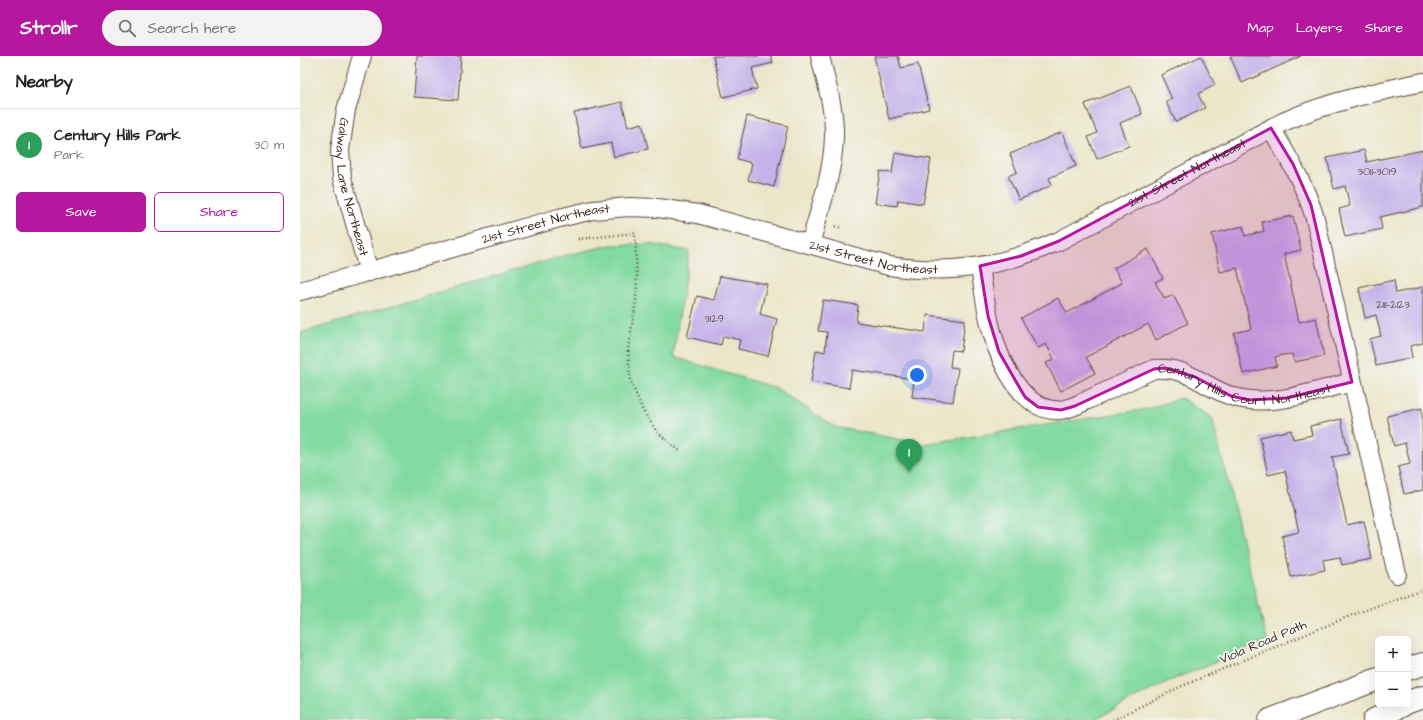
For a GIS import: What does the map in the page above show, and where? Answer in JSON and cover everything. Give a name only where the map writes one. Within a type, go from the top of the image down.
[{"type":"main road","points":[[1411,668],[1423,664]]},
{"type":"main road","points":[[1270,720],[1375,680]]},
{"type":"main road","points":[[1411,701],[1423,696]]},
{"type":"main road","points":[[1374,720],[1397,708]]},
{"type":"street","name":"Galway Lane Northeast","points":[[362,56],[346,110],[340,150],[342,178],[369,272]]},
{"type":"street","points":[[810,244],[826,187],[833,152],[834,137],[834,123],[820,56]]},
{"type":"street","name":"21st Street Northeast","points":[[300,291],[559,218],[593,210],[630,207],[658,208],[698,214],[889,266],[937,270],[980,266],[1021,256],[1059,241],[1271,128],[1301,114],[1357,96],[1423,82]]},
{"type":"street","name":"Century Hills Court Northeast","points":[[1271,128],[1293,164],[1311,206],[1397,574]]},
{"type":"street","name":"Century Hills Court Northeast","points":[[980,266],[991,327],[999,352],[1010,375],[1025,397],[1038,407],[1049,410],[1061,410],[1075,406],[1154,369],[1165,368],[1177,370],[1195,377],[1231,396],[1262,401],[1287,398],[1352,382]]},
{"type":"path","points":[[578,239],[635,233],[637,278],[636,301],[628,350],[630,379],[643,411],[658,432],[681,452]]},
{"type":"path","name":"Viola Road Path","points":[[1113,720],[1182,686],[1352,615],[1423,589]]},
{"type":"highlighted area","points":[[1271,128],[1293,164],[1311,205],[1352,382],[1287,398],[1249,400],[1231,396],[1195,377],[1165,368],[1154,369],[1075,406],[1061,410],[1038,407],[1025,397],[999,352],[988,316],[980,266],[1021,256],[1059,241]]},
{"type":"green space","points":[[649,244],[689,251],[673,357],[776,388],[835,427],[924,444],[1147,409],[1181,398],[1212,418],[1267,640],[1167,682],[1093,720],[300,720],[300,333],[567,255],[611,245]]},
{"type":"building","points":[[417,56],[461,56],[458,100],[414,97]]},
{"type":"building","points":[[713,56],[771,56],[773,63],[752,68],[757,89],[723,97]]},
{"type":"building","points":[[874,56],[898,56],[901,68],[918,64],[929,109],[889,119]]},
{"type":"building","points":[[1201,56],[1215,85],[1198,94],[1205,108],[1176,122],[1166,102],[1172,99],[1161,75]]},
{"type":"building","points":[[1230,56],[1301,56],[1242,83]]},
{"type":"building","points":[[1131,86],[1142,114],[1120,123],[1129,146],[1097,159],[1088,137],[1097,133],[1085,104]]},
{"type":"building","points":[[622,102],[628,127],[642,123],[648,149],[614,157],[611,143],[582,149],[574,113]]},
{"type":"building","points":[[747,116],[788,126],[774,187],[748,180],[752,163],[737,159]]},
{"type":"building","points":[[1062,132],[1076,166],[1049,178],[1052,185],[1019,200],[1008,176],[1017,172],[1010,154]]},
{"type":"building","points":[[1364,150],[1367,162],[1423,150],[1423,207],[1380,217],[1382,229],[1345,237],[1339,209],[1350,206],[1345,186],[1334,189],[1327,158]]},
{"type":"building","points":[[895,153],[931,159],[923,204],[898,200],[897,206],[875,203],[880,171],[892,173]]},
{"type":"building","points":[[1293,216],[1301,250],[1284,254],[1299,322],[1316,318],[1324,356],[1294,362],[1292,354],[1283,355],[1275,357],[1277,366],[1243,374],[1234,333],[1251,329],[1237,268],[1220,272],[1212,234],[1243,226],[1245,236],[1264,231],[1262,222]]},
{"type":"building","points":[[1148,249],[1163,278],[1155,282],[1165,299],[1173,295],[1188,323],[1156,340],[1148,324],[1086,357],[1095,373],[1061,391],[1046,363],[1054,359],[1046,344],[1038,348],[1021,318],[1058,298],[1067,313],[1122,283],[1114,268]]},
{"type":"building","points":[[720,276],[767,284],[760,314],[777,319],[768,356],[738,349],[740,340],[723,336],[721,345],[687,337],[697,296],[714,300]]},
{"type":"building","points":[[1394,280],[1396,293],[1423,287],[1423,343],[1410,346],[1412,358],[1376,366],[1370,339],[1381,336],[1376,315],[1365,318],[1359,288]]},
{"type":"building","points":[[823,300],[858,305],[856,322],[925,332],[927,315],[965,320],[961,351],[952,350],[950,367],[958,368],[953,402],[912,397],[914,379],[852,370],[849,388],[811,382],[816,350],[825,352],[827,332],[818,331]]},
{"type":"building","points":[[1422,408],[1423,490],[1404,494],[1398,467],[1410,464],[1405,443],[1394,446],[1387,416]]},
{"type":"building","points":[[1341,419],[1349,454],[1332,457],[1347,525],[1364,521],[1372,559],[1342,565],[1340,557],[1323,560],[1325,570],[1291,577],[1282,536],[1299,532],[1285,471],[1268,475],[1260,437],[1291,430],[1293,439],[1312,435],[1310,426]]},
{"type":"place","name":"Century Hills Park","points":[[909,472]]}]
